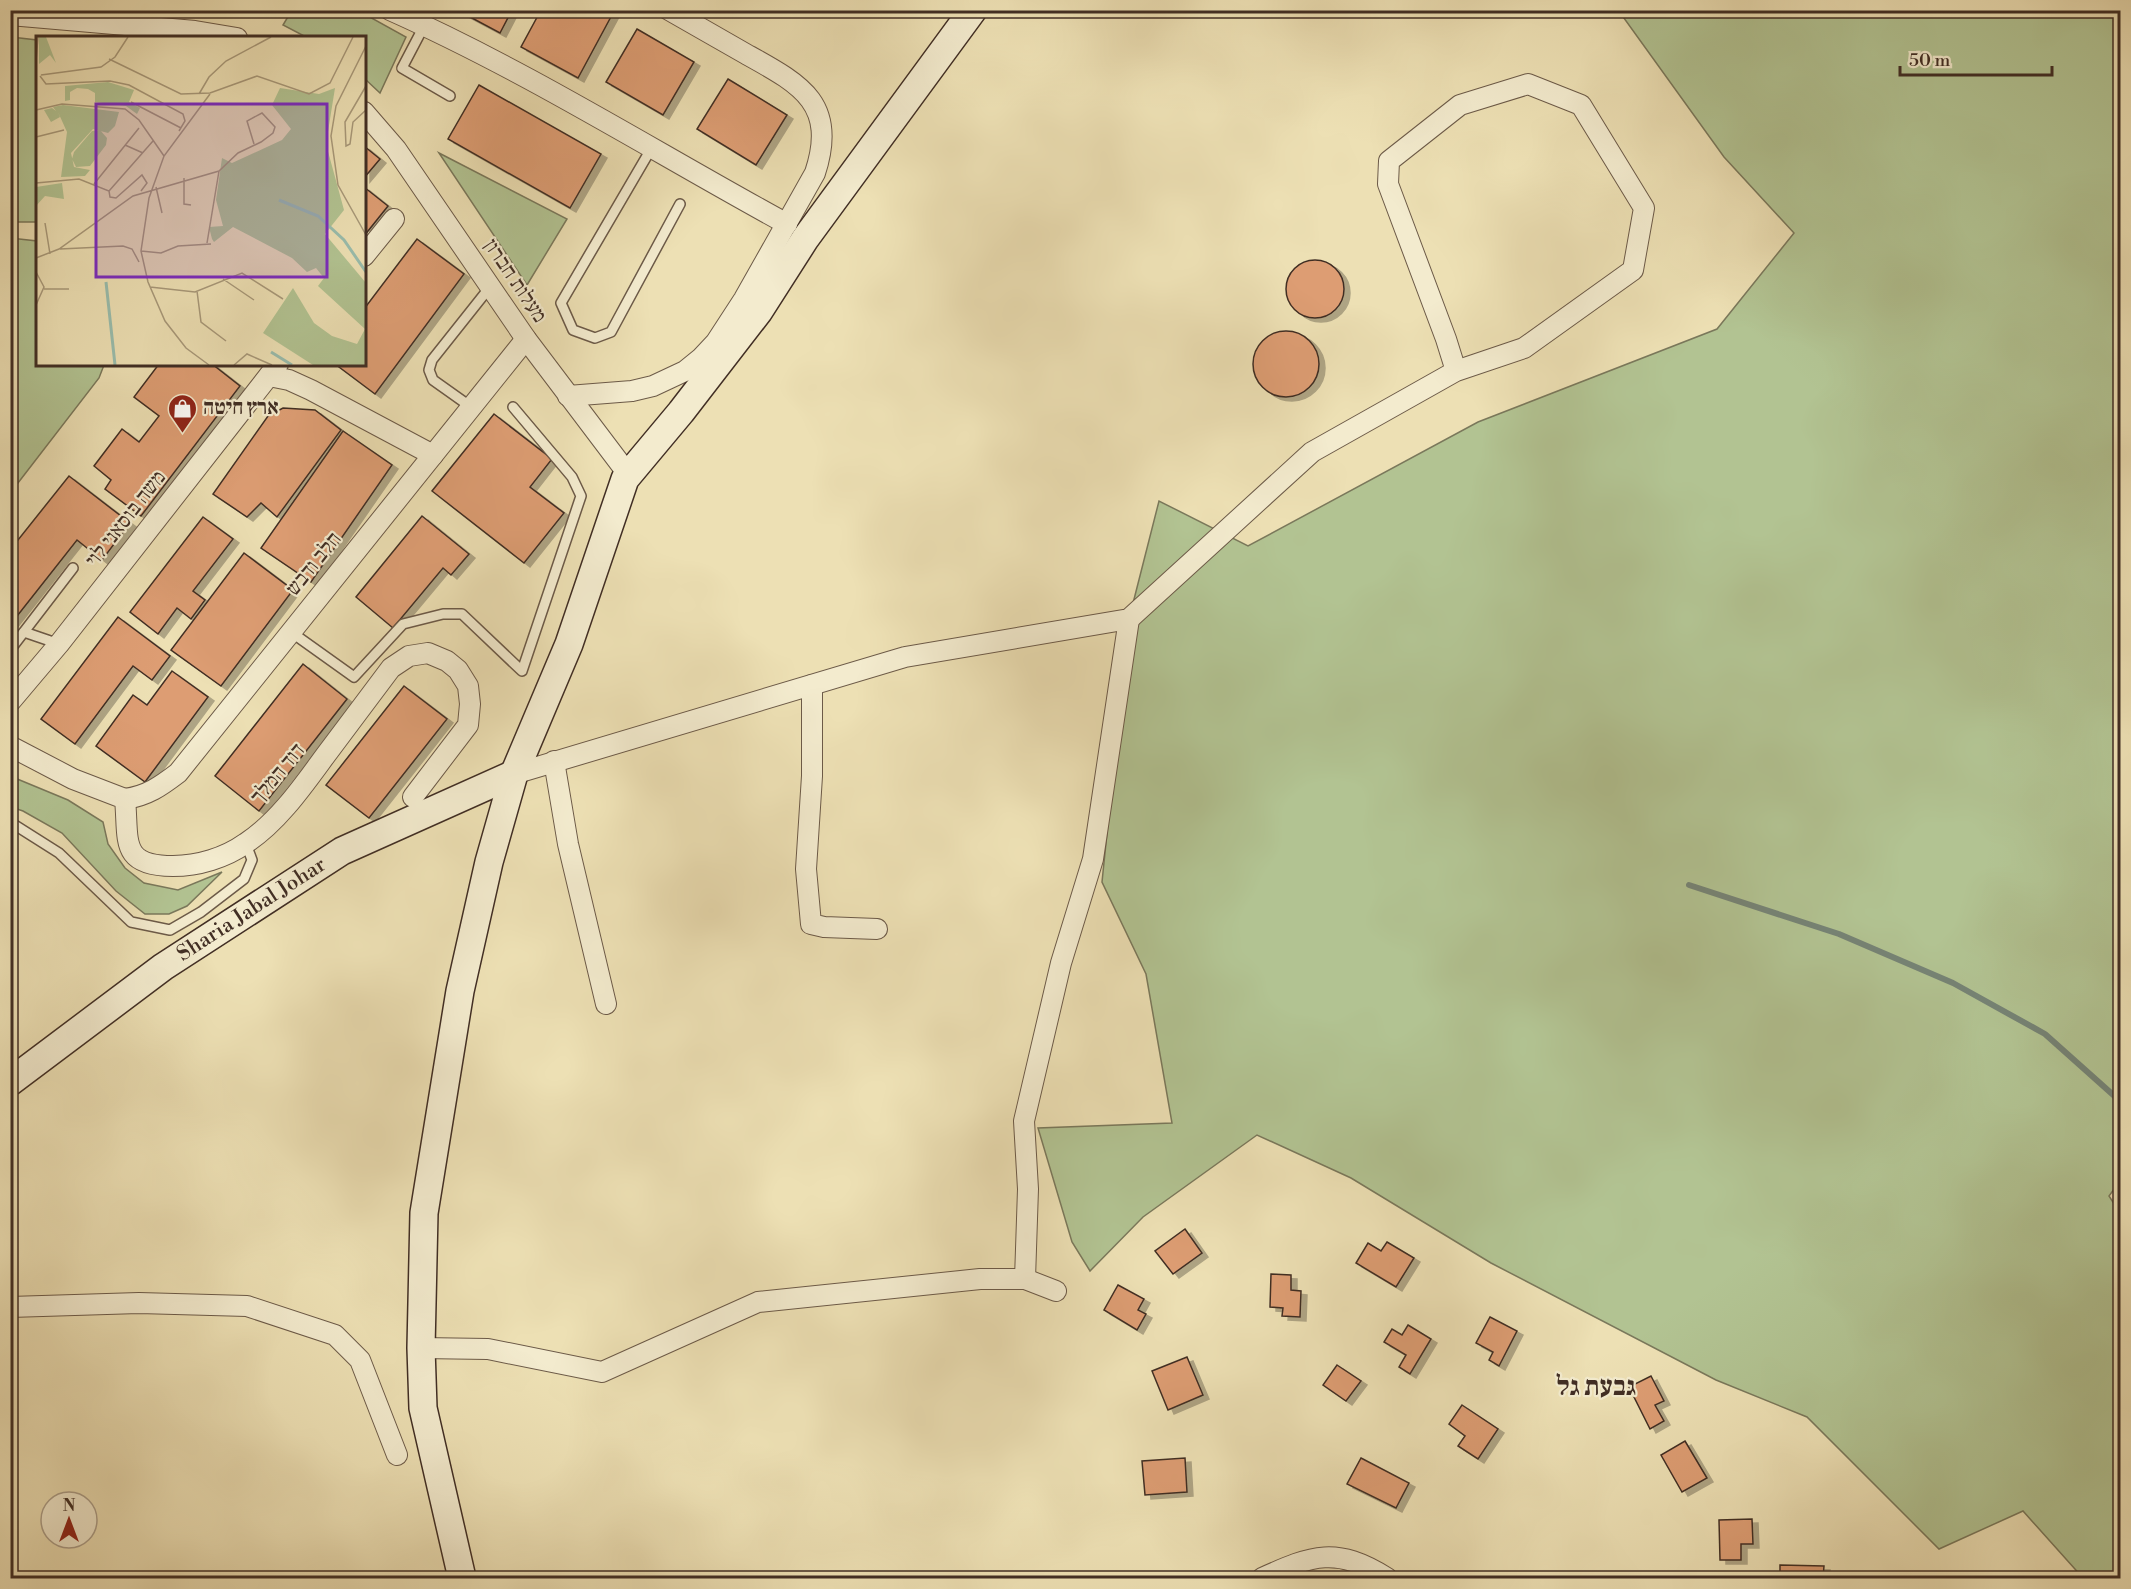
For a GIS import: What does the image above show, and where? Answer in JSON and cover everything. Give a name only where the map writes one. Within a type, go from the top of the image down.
[{"type":"street","points":[[390,10],[542,85],[787,224]]},
{"type":"street","points":[[568,396],[632,391],[654,386],[685,371],[701,358],[716,342],[744,299],[815,173],[821,156],[821,127],[816,108],[806,92],[783,75],[669,10]]},
{"type":"street","points":[[462,1578],[423,1408],[421,1348],[424,1213],[460,991],[489,862],[514,774],[569,644],[628,474],[681,412],[759,311],[805,239],[973,10]]},
{"type":"street","points":[[10,15],[223,36]]},
{"type":"street","points":[[514,774],[905,657],[1130,619],[1312,452],[1456,371],[1524,348],[1634,270],[1644,208],[1581,105],[1528,84],[1460,105],[1389,161],[1388,183],[1456,371]]},
{"type":"street","name":"מעלות חברון","points":[[366,114],[396,148],[526,339],[628,474]]},
{"type":"street","points":[[366,254],[394,219]]},
{"type":"street","name":"חלב ודבש","points":[[125,799],[139,797],[156,790],[178,772],[526,339]]},
{"type":"street","points":[[274,370],[433,455]]},
{"type":"street","name":"משה בוסאני לוי","points":[[10,702],[59,644],[274,370]]},
{"type":"street","points":[[1025,1279],[1028,1189],[1024,1121],[1061,963],[1093,859],[1130,619]]},
{"type":"street","name":"דוד המלך","points":[[125,799],[128,847],[147,865],[190,866],[218,857],[246,843],[272,820],[301,788],[391,668],[410,656],[428,653],[447,660],[458,670],[468,686],[470,704],[468,725],[413,797]]},
{"type":"street","points":[[812,685],[812,776],[806,869],[811,924],[824,927],[877,929]]},
{"type":"street","points":[[10,746],[73,779],[125,799]]},
{"type":"street","points":[[554,761],[568,844],[606,1004]]},
{"type":"street","name":"Sharia Jabal Johar","points":[[10,1082],[163,967],[342,851],[514,774]]},
{"type":"street","points":[[421,1348],[488,1349],[602,1372],[758,1302],[980,1279],[1025,1279],[1056,1291]]},
{"type":"street","points":[[10,1307],[140,1303],[248,1306],[335,1335],[360,1360],[397,1455]]},
{"type":"street","points":[[1262,1578],[1299,1561],[1323,1557],[1345,1559],[1369,1567],[1387,1578]]},
{"type":"lane","points":[[424,26],[402,68],[450,96]]},
{"type":"lane","points":[[651,148],[561,303],[573,330],[595,338],[611,332],[680,204]]},
{"type":"lane","points":[[471,407],[433,380],[429,370],[432,360],[490,287]]},
{"type":"lane","points":[[291,632],[354,677],[403,624],[443,614],[462,614],[522,671],[581,496],[572,477],[513,406]]},
{"type":"lane","points":[[10,650],[73,568]]},
{"type":"lane","points":[[24,632],[59,644]]},
{"type":"lane","points":[[10,822],[59,853],[130,922],[170,930],[201,912],[244,879],[252,860],[246,843]]},
{"type":"green space","points":[[292,10],[359,11],[406,37],[380,93],[366,80],[366,36],[304,36],[283,25]]},
{"type":"green space","points":[[1623,11],[2120,11],[2120,1181],[2109,1196],[2120,1213],[2120,1578],[2083,1578],[2023,1511],[1939,1549],[1807,1417],[1716,1380],[1491,1263],[1351,1178],[1257,1135],[1143,1217],[1090,1271],[1072,1242],[1038,1128],[1172,1123],[1146,974],[1102,882],[1129,619],[1159,501],[1248,546],[1478,422],[1717,329],[1794,233],[1724,157],[1621,14]]},
{"type":"green space","points":[[11,37],[36,40],[36,222],[11,222]]},
{"type":"green space","points":[[439,153],[567,219],[527,285]]},
{"type":"green space","points":[[10,238],[36,241],[36,366],[104,366],[99,378],[11,492]]},
{"type":"green space","points":[[10,776],[68,800],[103,822],[108,844],[125,868],[144,883],[178,890],[222,872],[187,906],[169,914],[145,914],[116,891],[62,833],[23,811],[11,807]]},
{"type":"building","points":[[457,10],[512,10],[500,33]]},
{"type":"building","points":[[541,10],[609,10],[613,13],[578,78],[521,47]]},
{"type":"building","points":[[637,29],[694,62],[663,115],[606,82]]},
{"type":"building","points":[[728,79],[787,115],[756,165],[697,129]]},
{"type":"building","points":[[479,85],[601,154],[570,208],[448,139]]},
{"type":"building","points":[[366,148],[380,159],[366,176]]},
{"type":"building","points":[[366,189],[388,206],[366,234]]},
{"type":"building","points":[[417,239],[464,274],[375,394],[338,366],[366,366],[366,306]]},
{"type":"building","points":[[1309,260],[1321,260],[1336,268],[1344,283],[1344,295],[1336,310],[1321,318],[1309,318],[1294,310],[1286,295],[1286,283],[1294,268]]},
{"type":"building","points":[[1286,331],[1299,333],[1309,341],[1317,351],[1319,364],[1317,377],[1309,387],[1299,395],[1286,397],[1273,395],[1263,387],[1255,377],[1253,364],[1255,351],[1263,341],[1273,333]]},
{"type":"building","points":[[157,366],[215,366],[240,386],[141,516],[105,489],[111,480],[94,466],[122,429],[139,442],[159,416],[134,397]]},
{"type":"building","points":[[283,408],[315,410],[341,430],[277,517],[261,503],[247,517],[213,494],[268,416]]},
{"type":"building","points":[[494,414],[552,459],[530,487],[564,513],[524,563],[432,491]]},
{"type":"building","points":[[343,431],[392,465],[311,582],[261,548]]},
{"type":"building","points":[[69,476],[130,523],[102,560],[77,540],[10,625],[10,550]]},
{"type":"building","points":[[422,516],[469,554],[451,575],[443,568],[393,628],[356,597]]},
{"type":"building","points":[[203,517],[233,539],[193,591],[205,600],[191,619],[177,608],[158,634],[130,612]]},
{"type":"building","points":[[244,553],[293,590],[221,686],[171,650]]},
{"type":"building","points":[[118,617],[170,656],[152,680],[133,666],[75,744],[41,719]]},
{"type":"building","points":[[303,664],[347,699],[259,811],[215,776]]},
{"type":"building","points":[[172,671],[208,697],[145,782],[96,746],[133,695],[147,705]]},
{"type":"building","points":[[404,686],[447,719],[369,818],[326,785]]},
{"type":"building","points":[[1185,1229],[1202,1253],[1173,1274],[1155,1251]]},
{"type":"building","points":[[1387,1242],[1414,1258],[1396,1287],[1356,1263],[1368,1243],[1381,1251]]},
{"type":"building","points":[[1271,1274],[1291,1275],[1291,1290],[1301,1291],[1300,1317],[1282,1316],[1283,1308],[1270,1307]]},
{"type":"building","points":[[1118,1285],[1144,1299],[1138,1310],[1146,1314],[1137,1330],[1104,1310]]},
{"type":"building","points":[[1490,1317],[1517,1331],[1499,1366],[1489,1360],[1493,1352],[1476,1343]]},
{"type":"building","points":[[1408,1325],[1431,1339],[1410,1374],[1399,1367],[1406,1355],[1384,1342],[1392,1329],[1402,1335]]},
{"type":"building","points":[[1187,1357],[1203,1395],[1168,1410],[1152,1371]]},
{"type":"building","points":[[1337,1365],[1361,1381],[1346,1401],[1323,1385]]},
{"type":"building","points":[[1651,1376],[1664,1401],[1655,1405],[1664,1421],[1650,1429],[1629,1387]]},
{"type":"building","points":[[1462,1405],[1498,1429],[1478,1459],[1458,1446],[1465,1436],[1449,1424]]},
{"type":"building","points":[[1685,1441],[1707,1478],[1682,1492],[1661,1455]]},
{"type":"building","points":[[1185,1458],[1187,1492],[1145,1495],[1142,1461]]},
{"type":"building","points":[[1361,1458],[1409,1483],[1396,1508],[1347,1484]]},
{"type":"building","points":[[1752,1519],[1753,1544],[1741,1544],[1741,1560],[1720,1560],[1719,1520]]},
{"type":"building","points":[[1780,1565],[1824,1566],[1823,1578],[1780,1578]]},
{"type":"waterway","points":[[1689,885],[1839,934],[1953,983],[2045,1034],[2120,1101]]},
{"type":"place","name":"ארץ חיטה","points":[[182,434]]},
{"type":"district","name":"גבעת גל","points":[[1596,1387]]}]
